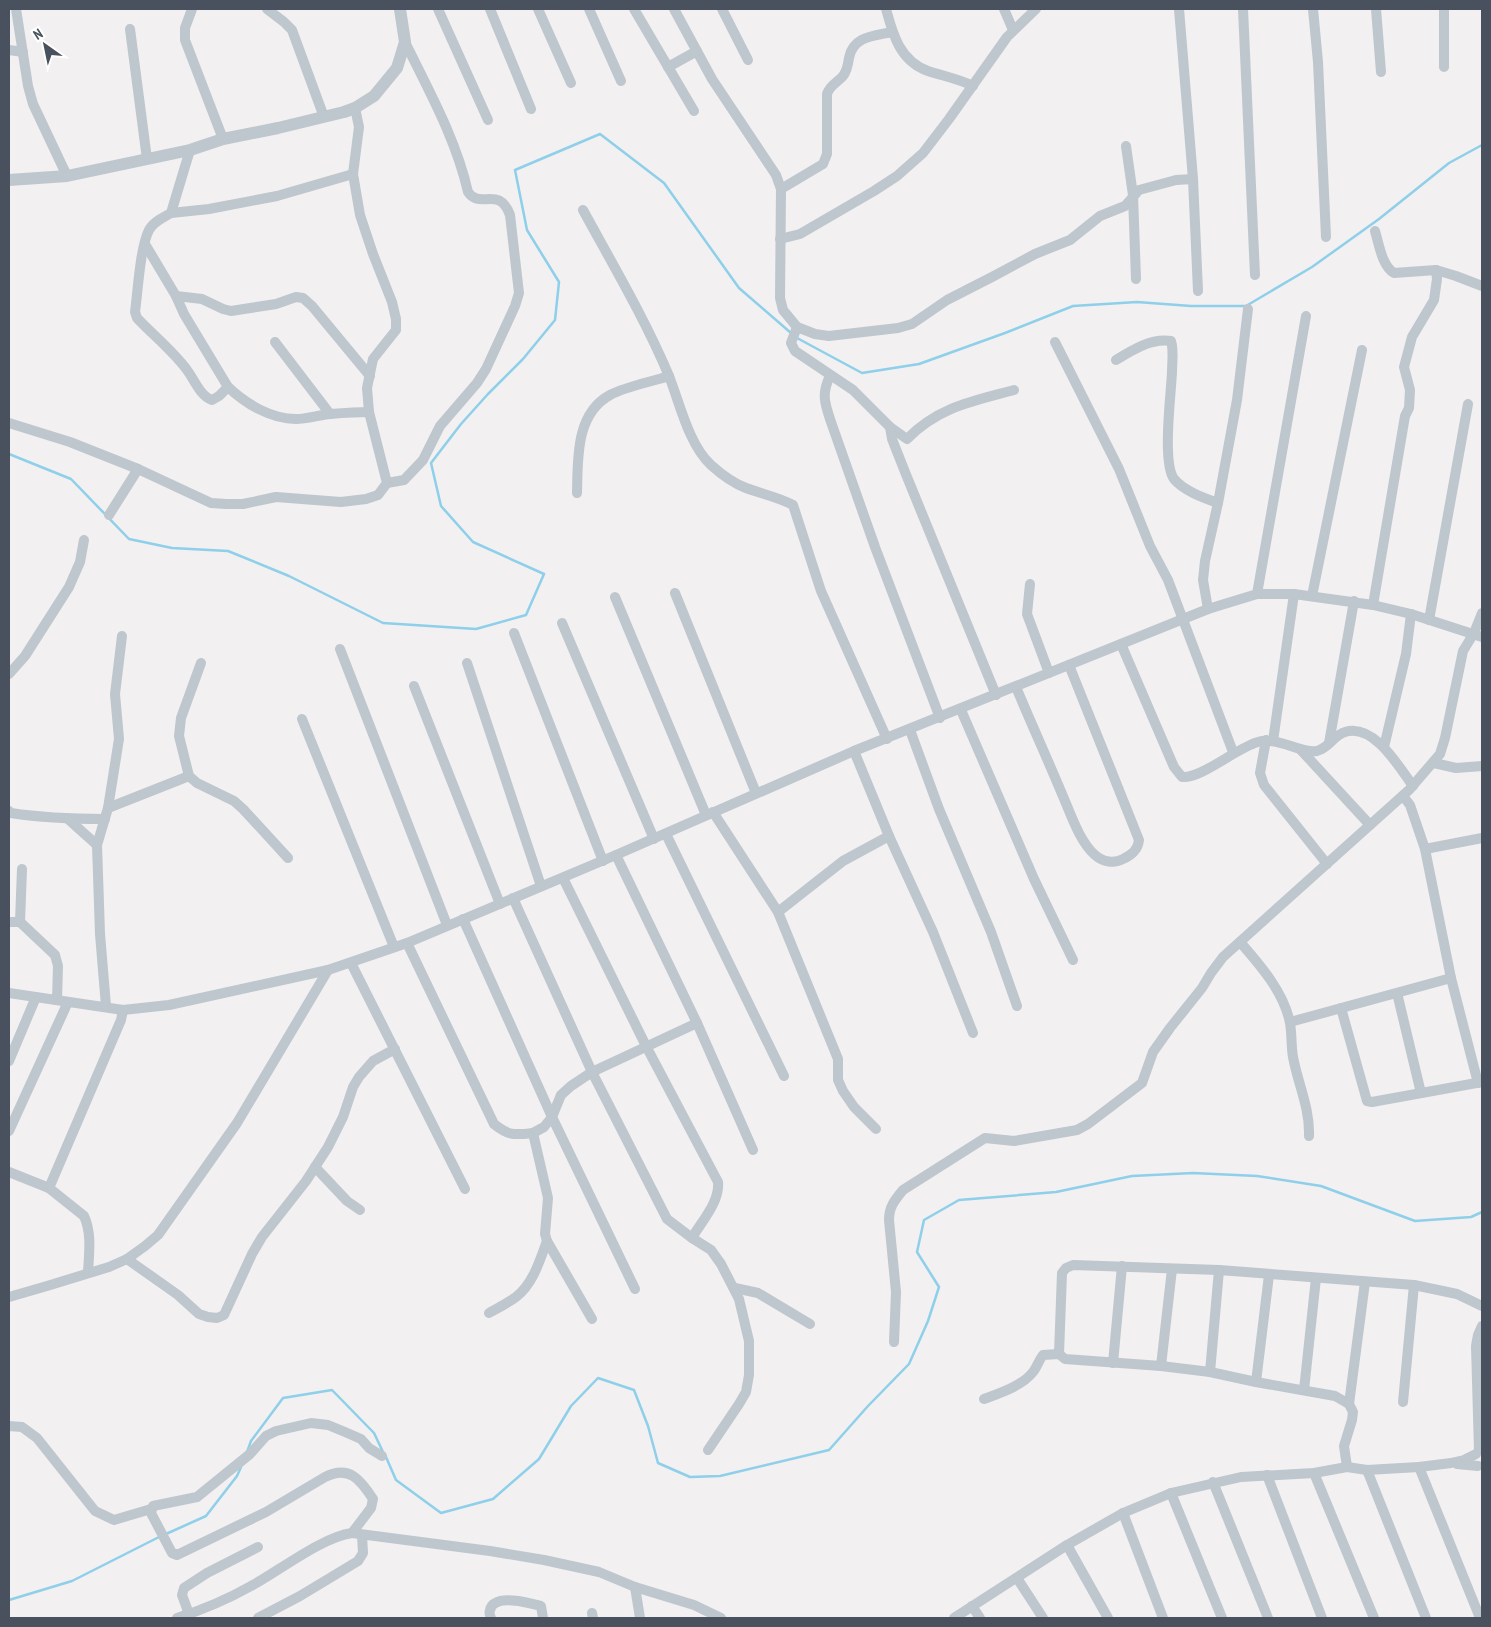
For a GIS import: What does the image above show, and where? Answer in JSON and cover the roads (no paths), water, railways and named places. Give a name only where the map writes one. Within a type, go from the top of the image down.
[{"type":"street","points":[[16,9],[28,86],[33,104],[67,176]]},
{"type":"street","points":[[192,9],[185,28],[185,40],[223,139]]},
{"type":"street","points":[[267,9],[292,30],[324,117]]},
{"type":"street","points":[[9,423],[70,442],[138,469],[211,503],[243,504],[276,497],[341,502],[366,499],[378,495],[387,484],[404,480],[423,460],[440,426],[477,383],[486,369],[519,293],[510,215],[506,205],[501,200],[476,198],[468,192],[457,152],[450,135],[405,42],[400,9]]},
{"type":"street","points":[[438,9],[488,120]]},
{"type":"street","points":[[490,9],[531,110]]},
{"type":"street","points":[[538,9],[571,83]]},
{"type":"street","points":[[589,9],[621,81]]},
{"type":"street","points":[[634,9],[694,111]]},
{"type":"street","points":[[674,9],[712,79],[776,175],[781,189],[780,298],[783,310],[797,326],[815,334],[830,336],[898,328],[912,324],[962,292],[1035,254],[1070,240],[1100,216],[1125,206],[1133,195],[1144,188],[1176,180],[1193,179]]},
{"type":"street","points":[[722,9],[748,60]]},
{"type":"street","points":[[886,9],[896,44],[906,57],[917,66],[973,86]]},
{"type":"street","points":[[1004,9],[1013,30]]},
{"type":"street","points":[[780,239],[800,234],[874,191],[897,176],[923,153],[1013,30],[1036,9]]},
{"type":"street","points":[[1179,9],[1193,179],[1198,291]]},
{"type":"street","points":[[1242,9],[1255,275]]},
{"type":"street","points":[[1313,9],[1318,62],[1326,237]]},
{"type":"street","points":[[1376,9],[1381,72]]},
{"type":"street","points":[[1444,9],[1444,67]]},
{"type":"street","points":[[130,29],[147,159]]},
{"type":"street","points":[[781,189],[823,164],[826,159],[828,154],[827,94],[829,88],[842,77],[848,67],[849,56],[854,45],[860,39],[892,32]]},
{"type":"street","points":[[9,180],[67,176],[190,150],[223,139],[344,112],[355,108],[374,96],[397,68],[405,42]]},
{"type":"street","points":[[9,50],[23,52]]},
{"type":"street","points":[[668,67],[697,51]]},
{"type":"street","points":[[355,108],[359,127],[353,174],[360,214],[392,302],[396,319],[396,330],[373,359],[367,388],[369,412],[387,484]]},
{"type":"street","points":[[1126,146],[1133,195],[1136,279]]},
{"type":"street","points":[[171,213],[190,150]]},
{"type":"street","points":[[228,387],[212,400],[208,398],[187,370],[137,318],[135,312],[150,229],[157,221],[171,213],[208,209],[277,196],[353,174]]},
{"type":"street","points":[[583,210],[636,307],[669,376],[686,422],[699,449],[709,463],[725,478],[745,488],[793,505],[821,591],[887,739]]},
{"type":"street","points":[[1375,231],[1389,270],[1394,273],[1436,270],[1482,286]]},
{"type":"street","points":[[146,244],[176,296],[184,314],[228,387],[234,392],[264,412],[275,416],[298,419],[330,414],[369,412]]},
{"type":"street","points":[[1373,605],[1405,416],[1409,408],[1410,390],[1404,367],[1412,337],[1434,300],[1438,279],[1436,270]]},
{"type":"street","points":[[176,296],[202,299],[231,311],[276,304],[296,297],[303,298],[312,306],[370,376]]},
{"type":"street","points":[[1208,610],[1203,580],[1205,561],[1237,400],[1248,310]]},
{"type":"street","points":[[1257,594],[1306,316]]},
{"type":"street","points":[[797,326],[791,342],[792,348],[830,376],[853,390],[890,428],[907,438],[926,421],[939,414],[957,406],[1014,390]]},
{"type":"street","points":[[275,342],[330,414]]},
{"type":"street","points":[[1055,342],[1118,469],[1150,546],[1168,580],[1233,752]]},
{"type":"street","points":[[1116,360],[1136,348],[1152,342],[1171,342],[1171,398],[1168,444],[1172,475],[1184,487],[1218,503]]},
{"type":"street","points":[[1312,596],[1362,350]]},
{"type":"street","points":[[577,493],[580,440],[588,419],[596,407],[611,395],[669,376]]},
{"type":"street","points":[[830,376],[824,392],[831,422],[875,547],[940,718]]},
{"type":"street","points":[[1429,620],[1468,404]]},
{"type":"street","points":[[890,428],[905,472],[996,695]]},
{"type":"street","points":[[109,515],[138,469]]},
{"type":"street","points":[[9,674],[25,656],[68,587],[80,562],[84,540]]},
{"type":"street","points":[[1030,584],[1026,614],[1049,673]]},
{"type":"street","points":[[675,593],[756,793]]},
{"type":"street","points":[[9,992],[123,1010],[169,1005],[328,970],[351,963],[407,943],[563,878],[854,751],[961,710],[1182,620],[1257,594],[1294,594],[1354,601],[1411,614],[1478,635]]},
{"type":"street","points":[[1294,594],[1270,741],[1260,773],[1264,785],[1327,864]]},
{"type":"street","points":[[615,597],[710,813],[778,912],[838,1059],[838,1080],[854,1107],[876,1129]]},
{"type":"street","points":[[1329,743],[1354,601]]},
{"type":"street","points":[[894,1342],[896,1292],[889,1209],[903,1190],[985,1138],[1014,1141],[1077,1130],[1088,1124],[1142,1083],[1153,1052],[1223,957],[1403,796],[1434,763],[1440,754],[1445,738],[1463,651],[1478,635],[1482,613]]},
{"type":"street","points":[[1384,747],[1406,654],[1411,614]]},
{"type":"street","points":[[562,623],[654,839]]},
{"type":"street","points":[[514,633],[603,861]]},
{"type":"street","points":[[106,1006],[100,934],[97,845],[106,813],[119,739],[115,694],[122,636]]},
{"type":"street","points":[[1121,644],[1178,773],[1182,777],[1188,778],[1195,775],[1233,752],[1255,743],[1270,741],[1317,751],[1325,748],[1329,743],[1346,732],[1355,731],[1372,737],[1384,747],[1413,786]]},
{"type":"street","points":[[340,649],[447,925]]},
{"type":"street","points":[[201,663],[181,718],[179,736],[189,776],[197,783],[234,801],[243,808],[288,858]]},
{"type":"street","points":[[467,663],[541,886]]},
{"type":"street","points":[[1016,688],[1079,832],[1094,854],[1114,863],[1122,860],[1134,852],[1138,847],[1139,840],[1068,665]]},
{"type":"street","points":[[414,686],[500,904]]},
{"type":"street","points":[[961,710],[1034,879],[1073,960]]},
{"type":"street","points":[[302,719],[394,947]]},
{"type":"street","points":[[910,730],[939,810],[991,932],[1017,1006]]},
{"type":"street","points":[[1298,747],[1370,825]]},
{"type":"street","points":[[854,751],[889,836],[933,932],[973,1033]]},
{"type":"street","points":[[1434,763],[1456,768],[1482,766]]},
{"type":"street","points":[[9,811],[34,817],[68,819],[106,813],[189,776]]},
{"type":"street","points":[[1341,1008],[1367,1101],[1372,1102],[1480,1082],[1451,978],[1425,849],[1410,805],[1403,796]]},
{"type":"street","points":[[68,819],[97,845]]},
{"type":"street","points":[[666,834],[784,1076]]},
{"type":"street","points":[[778,912],[843,861],[889,836]]},
{"type":"street","points":[[1425,849],[1482,838]]},
{"type":"street","points":[[616,855],[697,1023],[753,1150]]},
{"type":"street","points":[[20,922],[22,869]]},
{"type":"street","points":[[563,878],[646,1046],[718,1182],[719,1190],[715,1199],[692,1238]]},
{"type":"street","points":[[513,898],[592,1072],[667,1219],[711,1250],[735,1288],[744,1312],[749,1341],[749,1376],[746,1392],[708,1450]]},
{"type":"street","points":[[463,919],[552,1117],[635,1289]]},
{"type":"street","points":[[9,922],[20,922],[55,955],[58,961],[63,1001],[9,1131]]},
{"type":"street","points":[[1240,942],[1260,965],[1281,998],[1290,1022],[1293,1057],[1310,1118],[1309,1136]]},
{"type":"street","points":[[407,943],[494,1124],[505,1133],[514,1135],[533,1133],[544,1127],[552,1117],[562,1095],[571,1086],[592,1072],[697,1023]]},
{"type":"street","points":[[351,963],[465,1190]]},
{"type":"street","points":[[9,1296],[109,1267],[127,1259],[158,1235],[237,1123],[328,970]]},
{"type":"street","points":[[1290,1022],[1451,978]]},
{"type":"street","points":[[1397,993],[1421,1093]]},
{"type":"street","points":[[9,1061],[36,997]]},
{"type":"street","points":[[49,1188],[121,1020],[123,1010]]},
{"type":"street","points":[[127,1259],[178,1295],[199,1314],[217,1318],[224,1315],[252,1254],[262,1237],[316,1167],[343,1117],[353,1087],[359,1077],[374,1061],[395,1048]]},
{"type":"street","points":[[533,1133],[548,1198],[547,1241],[592,1319]]},
{"type":"street","points":[[316,1167],[347,1201],[360,1210]]},
{"type":"street","points":[[9,1172],[49,1188],[84,1216],[90,1238],[88,1272]]},
{"type":"street","points":[[489,1313],[517,1296],[524,1289],[534,1272],[547,1241]]},
{"type":"street","points":[[1059,1354],[1062,1273],[1066,1268],[1073,1265],[1219,1270],[1414,1285],[1457,1294],[1482,1306]]},
{"type":"street","points":[[1113,1363],[1122,1266]]},
{"type":"street","points":[[1161,1366],[1172,1269]]},
{"type":"street","points":[[1210,1372],[1219,1270]]},
{"type":"street","points":[[1256,1382],[1269,1275]]},
{"type":"street","points":[[1304,1390],[1316,1278]]},
{"type":"street","points":[[1349,1404],[1366,1282]]},
{"type":"street","points":[[1403,1402],[1414,1285]]},
{"type":"street","points":[[735,1288],[758,1293],[810,1324]]},
{"type":"street","points":[[1481,1468],[1476,1458],[1479,1450],[1476,1346],[1478,1334],[1482,1326]]},
{"type":"street","points":[[984,1399],[1004,1391],[1029,1377],[1043,1355],[1059,1354],[1065,1359],[1161,1366],[1210,1372],[1335,1396],[1349,1404],[1353,1412],[1344,1446],[1347,1467]]},
{"type":"street","points":[[1477,1398],[1482,1412]]},
{"type":"street","points":[[9,1426],[22,1428],[36,1438],[95,1511],[114,1520],[151,1511],[153,1506],[197,1497],[250,1454],[266,1436],[276,1431],[311,1423],[328,1425],[361,1440],[368,1448],[382,1456]]},
{"type":"street","points":[[954,1618],[1067,1545],[1123,1513],[1171,1493],[1241,1477],[1314,1473],[1347,1467],[1367,1470],[1451,1463],[1464,1460],[1479,1450]]},
{"type":"street","points":[[1451,1463],[1481,1468]]},
{"type":"street","points":[[1419,1467],[1480,1618]]},
{"type":"street","points":[[1367,1470],[1426,1618]]},
{"type":"street","points":[[151,1511],[172,1554],[177,1555],[266,1512],[333,1473],[342,1472],[352,1475],[361,1482],[373,1499],[371,1508],[357,1534],[363,1553],[358,1560],[300,1596],[258,1618]]},
{"type":"street","points":[[1314,1473],[1374,1618]]},
{"type":"street","points":[[1267,1475],[1322,1618]]},
{"type":"street","points":[[1213,1482],[1268,1618]]},
{"type":"street","points":[[1171,1493],[1222,1618]]},
{"type":"street","points":[[1123,1513],[1163,1618]]},
{"type":"street","points":[[178,1618],[250,1587],[342,1534],[390,1537],[544,1560],[599,1572],[636,1587],[694,1605],[722,1618]]},
{"type":"street","points":[[1067,1545],[1108,1618]]},
{"type":"street","points":[[189,1614],[182,1595],[184,1588],[207,1573],[258,1547]]},
{"type":"street","points":[[1017,1578],[1043,1618]]},
{"type":"street","points":[[636,1587],[640,1618]]},
{"type":"street","points":[[491,1618],[490,1610],[492,1606],[497,1602],[505,1600],[523,1601],[541,1606],[543,1618]]},
{"type":"street","points":[[694,1605],[695,1618]]},
{"type":"street","points":[[972,1606],[980,1618]]},
{"type":"waterway","points":[[9,454],[71,479],[129,539],[172,548],[228,551],[289,576],[383,623],[476,629],[526,615],[544,574],[473,542],[441,506],[431,463],[461,424],[523,359],[555,320],[559,282],[527,230],[515,170],[600,134],[664,183],[739,288],[791,333]]},
{"type":"waterway","points":[[797,338],[862,373],[919,364],[1073,306],[1137,302],[1191,306],[1246,306],[1312,267],[1379,219],[1449,163],[1482,145]]},
{"type":"waterway","points":[[386,1457],[396,1480],[441,1513],[493,1499],[539,1459],[571,1406],[598,1378],[634,1390],[648,1426],[658,1463],[690,1477],[720,1476],[829,1450],[909,1364],[928,1321],[939,1287],[917,1252],[924,1220],[959,1200],[1056,1192],[1132,1176],[1193,1173],[1257,1176],[1321,1186],[1415,1221],[1471,1217],[1482,1212]]},
{"type":"waterway","points":[[247,1452],[251,1441],[283,1398],[332,1390],[374,1433],[383,1452]]},
{"type":"waterway","points":[[166,1534],[206,1516],[237,1476],[241,1467]]},
{"type":"waterway","points":[[9,1600],[72,1581],[161,1536]]}]
